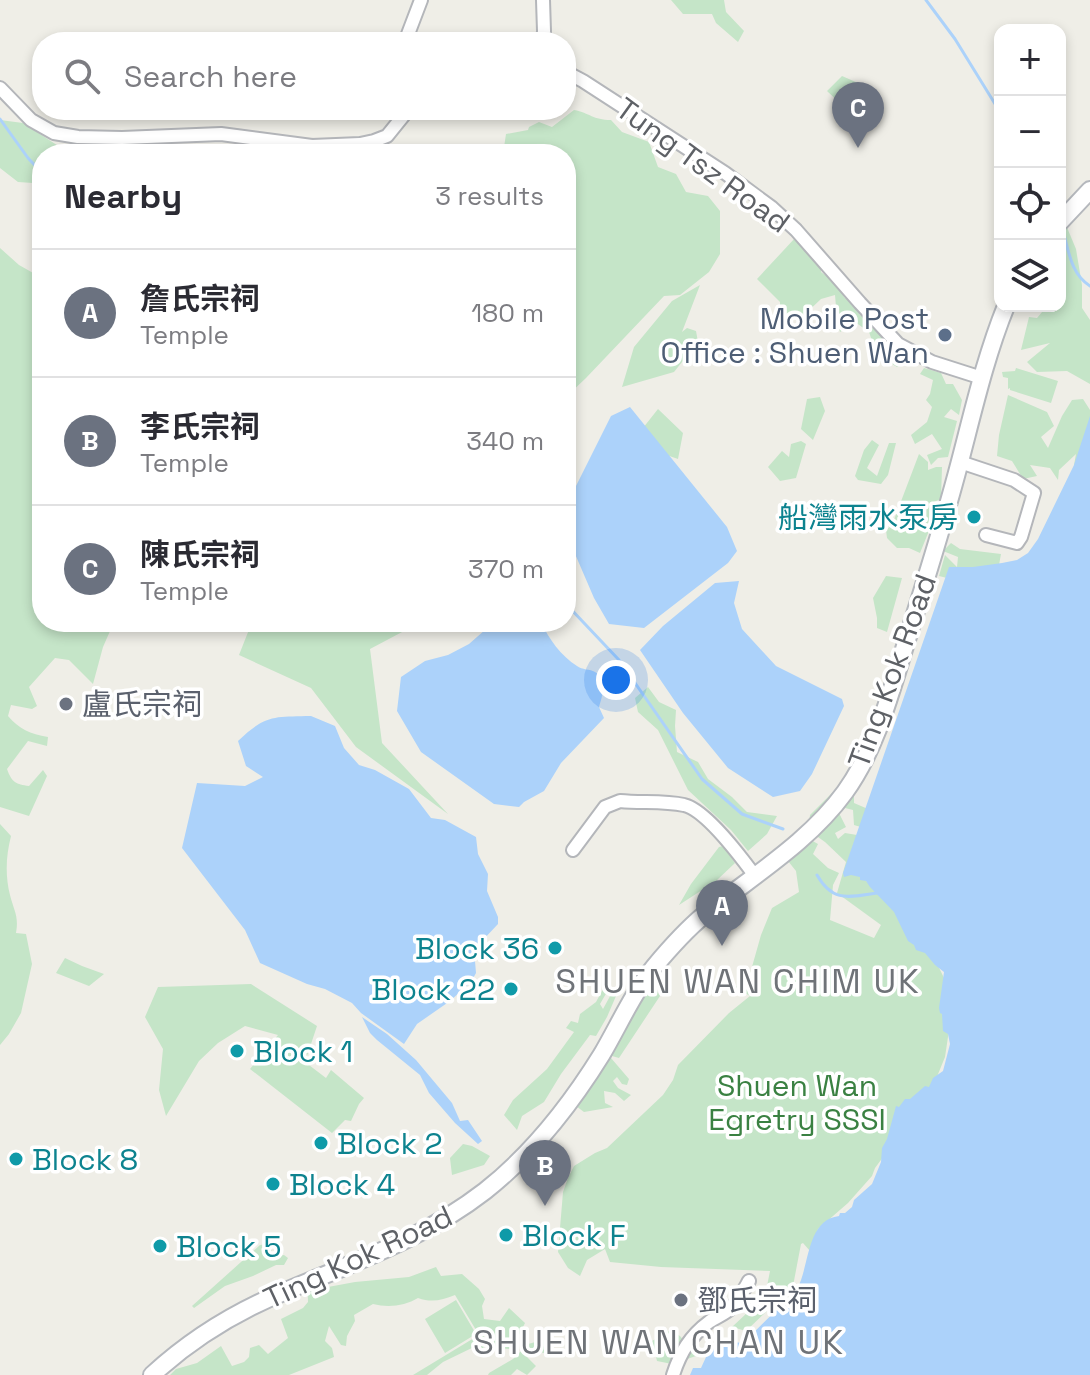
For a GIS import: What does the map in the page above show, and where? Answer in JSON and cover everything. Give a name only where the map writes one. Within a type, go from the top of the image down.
[{"type":"main road","points":[[1066,216],[1090,190]]},
{"type":"main road","name":"Ting Kok Road","points":[[152,1375],[186,1347],[231,1318],[284,1291],[417,1235],[458,1211],[488,1188],[513,1167],[571,1098],[655,966],[692,926],[815,828],[845,793],[868,754],[888,701],[939,540],[982,378],[1004,312]]},
{"type":"street","points":[[409,32],[421,0]]},
{"type":"street","points":[[543,0],[543,32]]},
{"type":"street","name":"Tung Tsz Road","points":[[576,77],[725,173],[771,207],[898,344],[932,362],[982,378]]},
{"type":"street","points":[[0,88],[31,120],[54,133],[122,138],[221,134],[297,144]]},
{"type":"street","points":[[360,144],[387,136],[400,120]]},
{"type":"street","points":[[960,462],[1014,480],[1034,493],[1017,543],[986,535]]},
{"type":"street","points":[[573,850],[605,807],[613,803],[686,805],[707,820],[755,876]]},
{"type":"street","points":[[673,1375],[688,1342],[729,1309],[749,1281]]},
{"type":"green space","points":[[671,0],[724,0],[726,12],[744,31],[738,42],[716,23],[712,14],[683,14]]},
{"type":"green space","points":[[842,76],[858,83],[865,102],[846,109],[827,91]]},
{"type":"green space","points":[[576,111],[611,120],[622,132],[649,142],[658,167],[676,174],[686,192],[708,196],[720,211],[720,254],[709,272],[680,295],[664,296],[576,388],[576,144],[504,144],[506,134],[528,130],[539,122],[552,127],[561,120],[576,120]]},
{"type":"green space","points":[[0,120],[23,123],[55,144],[32,144],[32,183],[18,182],[0,168]]},
{"type":"green space","points":[[1066,225],[1076,249],[1082,308],[1090,320],[1090,384],[1067,371],[1037,372],[1027,362],[1050,343],[1021,350],[1029,317],[1037,318],[1042,312],[1066,312]]},
{"type":"green space","points":[[795,238],[821,266],[821,272],[841,287],[844,297],[860,315],[905,341],[906,358],[897,367],[877,355],[869,332],[855,322],[840,332],[835,295],[821,299],[801,318],[780,321],[780,302],[757,279]]},
{"type":"green space","points":[[0,248],[32,272],[32,632],[110,632],[93,684],[69,660],[55,658],[29,687],[37,706],[32,709],[11,705],[8,716],[16,724],[48,737],[47,746],[28,741],[7,769],[13,780],[29,786],[43,770],[47,776],[29,816],[0,807]]},
{"type":"green space","points":[[700,285],[682,332],[687,328],[696,331],[698,342],[674,372],[622,387],[634,347],[672,301]]},
{"type":"green space","points":[[924,368],[941,373],[946,384],[953,384],[962,400],[959,415],[951,409],[944,417],[957,421],[948,457],[938,458],[931,465],[927,455],[942,449],[932,434],[915,444],[911,435],[927,422],[932,407],[926,400],[933,380],[920,374]]},
{"type":"green space","points":[[1016,368],[1058,381],[1051,403],[1008,389],[1008,378],[1003,377],[1002,372],[1015,371]]},
{"type":"green space","points":[[1008,395],[1047,412],[1054,426],[1041,437],[1048,448],[1072,400],[1083,399],[1090,410],[1090,467],[1074,465],[1076,454],[1059,470],[1058,480],[1050,468],[1030,465],[1037,476],[1023,479],[1012,461],[997,456]]},
{"type":"green space","points":[[820,397],[825,411],[813,440],[801,429],[807,399]]},
{"type":"green space","points":[[658,409],[683,433],[678,459],[655,451],[639,433]]},
{"type":"green space","points":[[872,440],[879,445],[867,468],[877,476],[889,443],[896,443],[888,475],[881,484],[858,480],[855,476],[864,450]]},
{"type":"green space","points":[[801,441],[806,444],[796,478],[780,481],[768,467],[782,451],[789,457],[791,444]]},
{"type":"green space","points":[[919,454],[928,462],[928,470],[942,467],[941,499],[929,504],[935,516],[920,553],[909,548],[897,548],[887,538],[886,530],[892,525]]},
{"type":"green space","points":[[951,543],[960,549],[1001,554],[999,565],[951,579],[939,576],[945,555],[957,567],[958,557],[943,551]]},
{"type":"green space","points":[[886,576],[902,578],[887,632],[877,628],[873,598]]},
{"type":"green space","points":[[248,632],[402,632],[370,649],[382,743],[448,814],[356,747],[311,688],[239,655]]},
{"type":"green space","points":[[648,687],[659,702],[676,710],[677,752],[698,762],[708,779],[747,812],[777,816],[767,834],[748,851],[731,830],[688,790],[658,730],[638,712],[635,698]]},
{"type":"green space","name":"Shuen Wan Egretry SSSI","points":[[861,779],[854,803],[868,809],[864,828],[854,825],[853,810],[845,808],[839,813],[846,827],[835,833],[838,839],[845,833],[857,835],[847,864],[902,913],[929,947],[944,978],[949,1009],[948,1037],[945,1057],[934,1084],[872,1176],[848,1203],[818,1229],[810,1251],[801,1244],[793,1286],[746,1331],[732,1327],[765,1296],[770,1271],[610,1262],[605,1249],[587,1260],[580,1276],[568,1268],[558,1252],[563,1192],[574,1166],[607,1148],[663,1095],[678,1065],[750,996],[735,987],[748,981],[772,908],[799,892],[796,871],[784,856],[802,835],[818,844],[813,854],[828,868],[839,873],[833,885],[830,920],[874,938],[881,925],[837,893],[846,862],[808,830],[810,815],[835,790]]},
{"type":"green space","points":[[0,824],[11,836],[7,873],[16,933],[26,934],[32,964],[21,1013],[0,1045]]},
{"type":"green space","points":[[723,846],[735,863],[716,881],[679,905],[691,884],[719,847]]},
{"type":"green space","points":[[65,958],[104,974],[89,986],[56,973]]},
{"type":"green space","points":[[609,978],[611,985],[600,1004],[603,1009],[615,987],[619,989],[596,1036],[590,1035],[544,1102],[522,1116],[517,1130],[504,1115],[513,1100],[547,1069],[574,1032],[566,1028],[571,1021],[578,1023],[580,1014],[596,1002]]},
{"type":"green space","points":[[251,984],[317,1026],[305,1062],[326,1078],[331,1070],[364,1098],[351,1121],[345,1120],[332,1133],[250,1069],[278,1035],[245,1026],[218,1043],[199,1061],[166,1116],[159,1090],[163,1049],[145,1017],[158,987]]},
{"type":"green space","points":[[636,986],[655,988],[660,996],[619,1058],[611,1058],[629,1079],[627,1085],[617,1077],[613,1081],[618,1088],[631,1095],[624,1101],[615,1093],[604,1091],[605,1103],[613,1107],[584,1112],[576,1106]]},
{"type":"green space","points":[[463,1144],[490,1156],[484,1165],[452,1175],[450,1158]]},
{"type":"green space","points":[[267,1244],[275,1256],[288,1258],[284,1265],[276,1265],[225,1286],[194,1308],[192,1306],[260,1245]]},
{"type":"green space","points":[[436,1267],[441,1276],[462,1274],[479,1289],[485,1299],[482,1306],[484,1319],[500,1321],[509,1308],[525,1323],[512,1349],[496,1348],[489,1333],[484,1335],[483,1353],[478,1345],[443,1362],[427,1375],[413,1375],[479,1335],[455,1295],[437,1300],[418,1298],[396,1306],[373,1304],[354,1315],[355,1321],[347,1336],[346,1346],[341,1345],[329,1326],[325,1341],[332,1348],[334,1357],[289,1375],[170,1375],[176,1369],[197,1363],[221,1346],[232,1366],[244,1362],[249,1357],[250,1348],[259,1345],[268,1354],[288,1338],[281,1319],[303,1308],[308,1302],[307,1278],[314,1275],[328,1287],[409,1277]]},
{"type":"green space","points":[[456,1300],[476,1334],[445,1353],[425,1319]]},
{"type":"green space","points":[[671,1330],[696,1356],[672,1364],[657,1361],[652,1341]]},
{"type":"green space","points":[[543,1340],[552,1345],[553,1355],[535,1351],[526,1356],[536,1366],[527,1375],[517,1369],[511,1375],[488,1375],[513,1359],[528,1344]]},
{"type":"water","points":[[630,407],[727,527],[737,551],[728,563],[644,628],[609,624],[576,556],[576,486],[611,416]]},
{"type":"water","points":[[1090,416],[1090,1375],[690,1375],[693,1368],[701,1368],[712,1344],[723,1341],[743,1343],[794,1294],[810,1245],[820,1226],[828,1219],[845,1213],[872,1184],[896,1106],[899,1107],[905,1099],[910,1099],[925,1086],[929,1087],[933,1078],[943,1071],[950,1044],[948,1034],[943,1031],[939,1008],[944,972],[908,941],[894,912],[866,881],[851,875],[844,877],[843,873],[949,567],[1002,563],[1017,560],[1028,553],[1074,465]]},
{"type":"water","points":[[739,581],[734,603],[742,629],[776,666],[842,699],[844,706],[812,774],[800,791],[773,797],[728,768],[683,713],[640,650],[663,626],[715,583]]},
{"type":"water","points":[[483,632],[547,632],[566,657],[602,679],[599,707],[604,718],[561,763],[544,791],[519,807],[494,804],[421,752],[397,711],[401,677],[425,661],[448,655],[469,644]]},
{"type":"water","points":[[311,716],[335,726],[344,748],[359,765],[375,770],[409,789],[431,818],[445,820],[476,837],[478,854],[488,874],[487,891],[498,924],[482,941],[475,961],[476,973],[471,982],[450,1001],[417,1024],[404,1044],[352,1003],[260,963],[245,930],[182,848],[197,783],[245,786],[263,777],[246,766],[238,741],[264,721]]},
{"type":"water","points":[[362,1017],[416,1060],[452,1103],[460,1121],[468,1120],[482,1141],[478,1144],[455,1123],[429,1093],[420,1075],[370,1033]]},
{"type":"waterway","points":[[926,0],[955,39],[994,102]]},
{"type":"waterway","points":[[0,119],[32,162]]},
{"type":"waterway","points":[[1065,240],[1075,269],[1090,286]]},
{"type":"waterway","points":[[576,615],[619,660],[702,779],[742,814],[783,829]]},
{"type":"waterway","points":[[817,875],[829,890],[842,896],[877,893]]},
{"type":"place","name":"陳氏宗祠","points":[[858,148]]},
{"type":"place","name":"Mobile Post Office : Shuen Wan","points":[[945,335]]},
{"type":"place","name":"船灣雨水泵房","points":[[974,517]]},
{"type":"place","name":"盧氏宗祠","points":[[66,704]]},
{"type":"place","name":"詹氏宗祠","points":[[722,946]]},
{"type":"place","name":"Block 36","points":[[555,948]]},
{"type":"place","name":"Block 22","points":[[511,989]]},
{"type":"place","name":"Block 1","points":[[237,1051]]},
{"type":"place","name":"Block 2","points":[[321,1143]]},
{"type":"place","name":"Block 8","points":[[16,1159]]},
{"type":"place","name":"Block 4","points":[[273,1184]]},
{"type":"place","name":"李氏宗祠","points":[[545,1206]]},
{"type":"place","name":"Block F","points":[[506,1235]]},
{"type":"place","name":"Block 5","points":[[160,1246]]},
{"type":"place","name":"鄧氏宗祠","points":[[681,1300]]},
{"type":"district","name":"SHUEN WAN CHIM UK","points":[[738,981]]},
{"type":"district","name":"SHUEN WAN CHAN UK","points":[[659,1342]]}]
